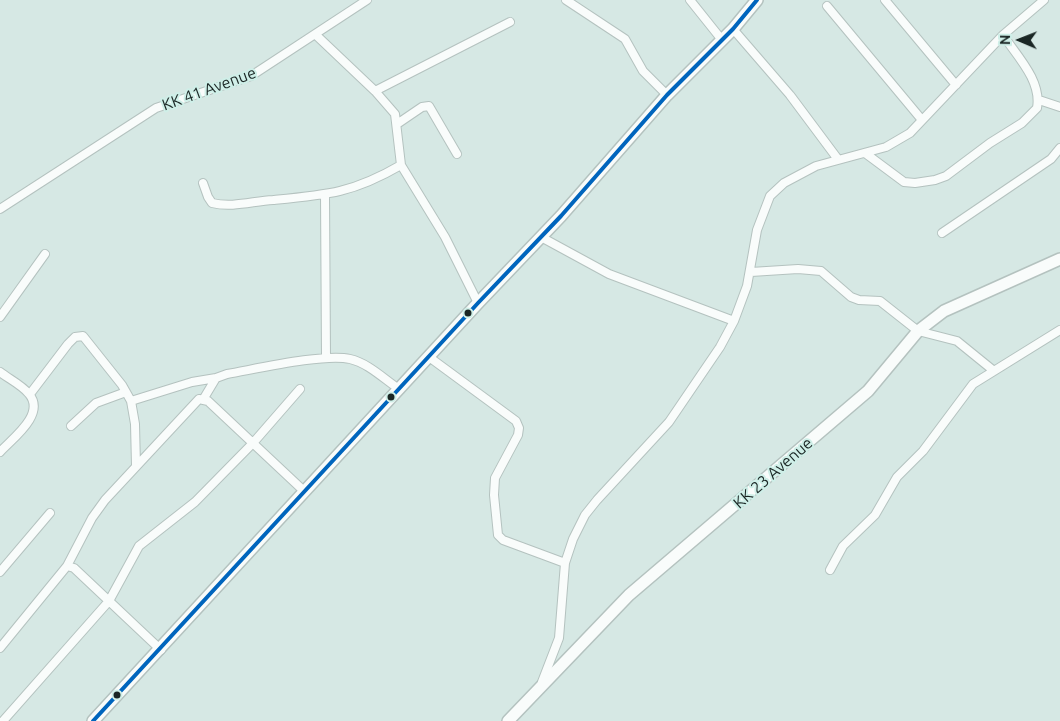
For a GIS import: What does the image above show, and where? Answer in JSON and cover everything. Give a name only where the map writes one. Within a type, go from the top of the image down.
[{"type":"street","name":"KK 41 Avenue","points":[[0,209],[156,108],[251,76],[367,0]]},
{"type":"street","points":[[566,0],[625,39],[642,70],[667,95]]},
{"type":"street","points":[[690,0],[722,40]]},
{"type":"street","points":[[93,721],[161,650],[399,389],[541,237],[667,95],[733,29],[757,0]]},
{"type":"street","points":[[885,0],[956,85]]},
{"type":"street","points":[[540,688],[559,638],[565,563],[573,539],[585,515],[669,422],[720,346],[734,321],[751,272],[757,230],[770,196],[784,183],[816,166],[837,158],[865,153],[898,142],[910,133],[1003,35],[1044,0]]},
{"type":"street","points":[[827,6],[922,120]]},
{"type":"street","points":[[375,91],[510,22]]},
{"type":"street","points":[[733,29],[790,95],[837,158]]},
{"type":"street","points":[[316,35],[375,91],[394,114],[397,124],[401,165],[445,237],[478,304]]},
{"type":"street","points":[[865,153],[904,182],[915,184],[946,176],[990,143],[1022,123],[1037,108],[1039,100],[1028,70],[1003,35]]},
{"type":"street","points":[[1039,100],[1060,108]]},
{"type":"street","points":[[397,124],[422,107],[429,106],[457,154]]},
{"type":"street","points":[[942,233],[1051,159],[1060,148]]},
{"type":"street","points":[[204,183],[208,197],[212,202],[219,204],[304,198],[362,186],[401,165]]},
{"type":"street","points":[[325,194],[326,358]]},
{"type":"street","points":[[541,237],[609,274],[734,321]]},
{"type":"street","points":[[0,318],[45,254]]},
{"type":"street","name":"KK 23 Avenue","points":[[508,721],[629,595],[724,516],[868,391],[918,330],[944,311],[1060,259]]},
{"type":"street","points":[[751,272],[798,268],[821,271],[851,298],[877,300],[918,330],[957,341],[994,371]]},
{"type":"street","points":[[830,570],[843,546],[875,515],[897,477],[923,451],[973,384],[1060,330]]},
{"type":"street","points":[[30,394],[68,344],[75,337],[83,336],[131,401],[135,424],[136,466]]},
{"type":"street","points":[[429,357],[516,421],[519,428],[518,435],[495,478],[494,495],[498,536],[503,540],[565,563]]},
{"type":"street","points":[[131,401],[192,382],[228,374],[326,358],[349,359],[363,364],[399,389]]},
{"type":"street","points":[[0,372],[30,394],[34,406],[34,415],[0,452]]},
{"type":"street","points":[[204,398],[216,378]]},
{"type":"street","points":[[3,721],[109,601],[139,546],[195,502],[253,443],[300,389]]},
{"type":"street","points":[[71,426],[96,403],[126,392]]},
{"type":"street","points":[[0,648],[67,566],[92,518],[105,500],[199,398],[204,398],[305,492]]},
{"type":"street","points":[[0,572],[50,513]]},
{"type":"street","points":[[67,566],[74,568],[161,650]]},
{"type":"street","points":[[518,721],[521,707]]},
{"type":"transit line","points":[[93,721],[478,303],[561,216],[667,95],[733,29],[757,0]]}]
